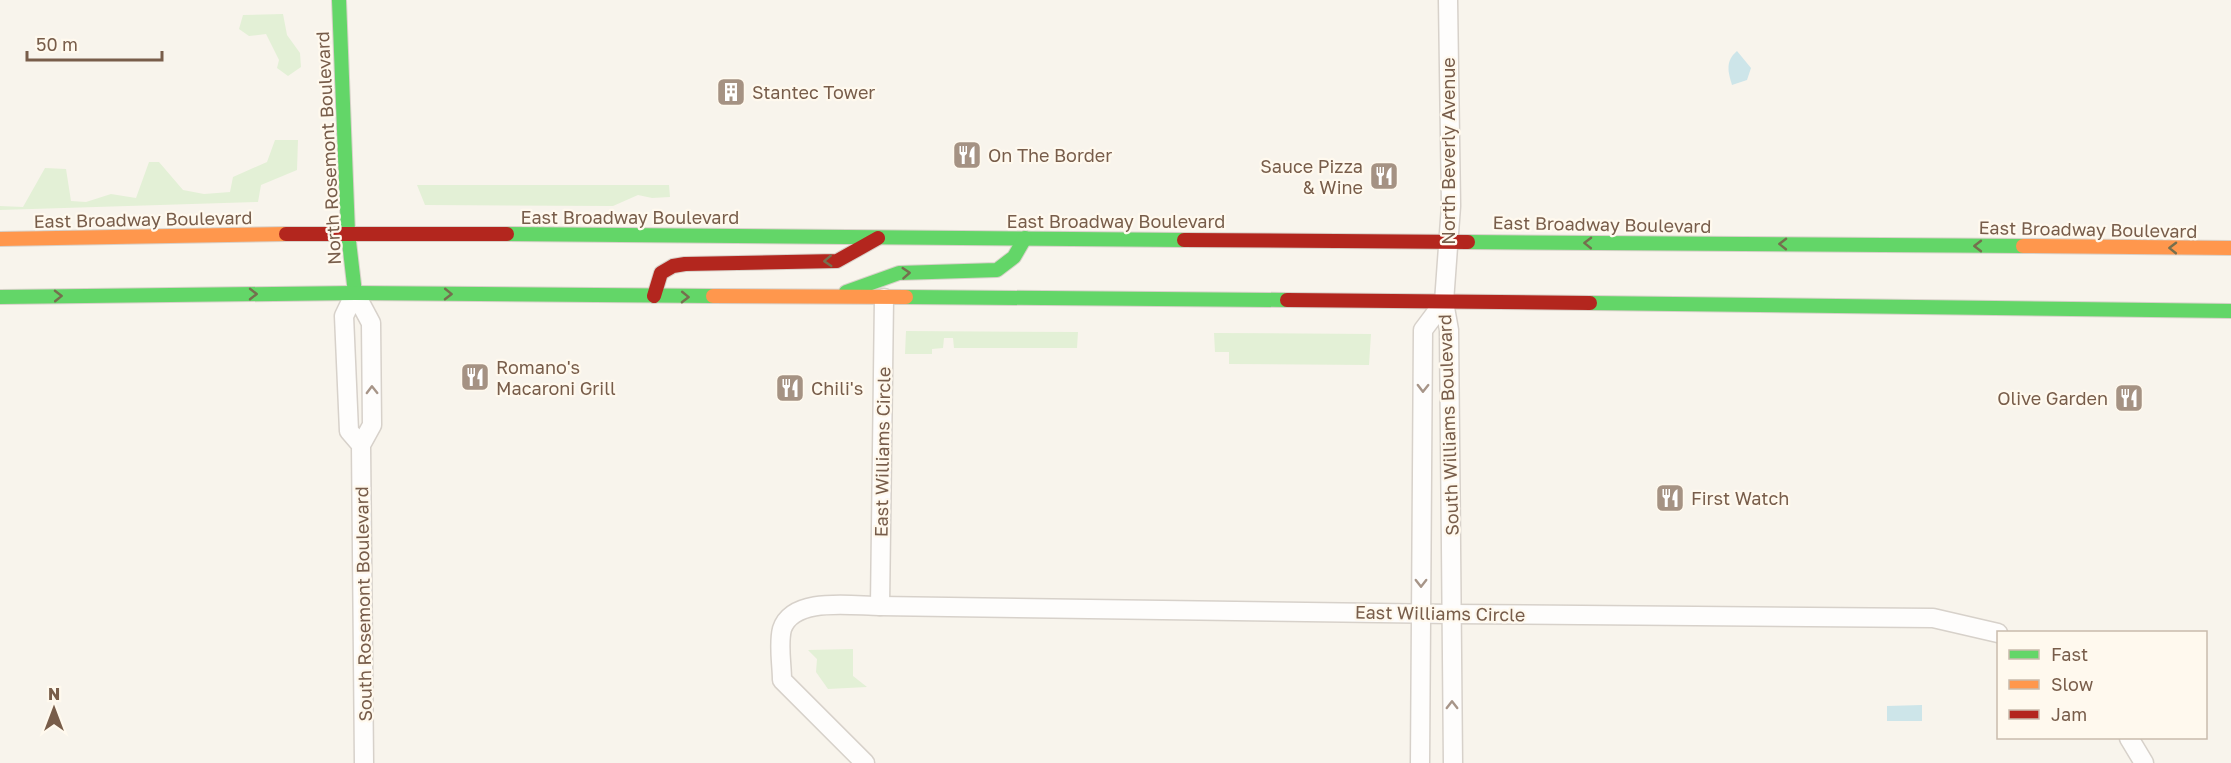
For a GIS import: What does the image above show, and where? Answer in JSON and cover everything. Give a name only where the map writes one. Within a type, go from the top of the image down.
[{"type":"main road","name":"North Rosemont Boulevard","points":[[339,0],[348,233],[355,293]]},
{"type":"main road","name":"East Broadway Boulevard","points":[[0,239],[348,233],[2231,248]]},
{"type":"main road","points":[[654,296],[662,273],[673,266],[837,261],[880,237]]},
{"type":"main road","points":[[831,298],[899,273],[997,270],[1007,266],[1019,252],[1025,238]]},
{"type":"main road","points":[[0,297],[355,293],[2231,311]]},
{"type":"street","name":"North Beverly Avenue","points":[[1444,302],[1451,206],[1448,0]]},
{"type":"street","name":"South Rosemont Boulevard","points":[[355,293],[344,316],[349,431],[361,445]]},
{"type":"street","name":"South Rosemont Boulevard","points":[[355,293],[371,323],[372,425],[361,445],[364,763]]},
{"type":"street","name":"East Williams Circle","points":[[880,606],[884,298]]},
{"type":"street","name":"South Williams Boulevard","points":[[1420,763],[1424,330],[1444,302]]},
{"type":"street","name":"South Williams Boulevard","points":[[1444,302],[1449,330],[1453,763]]},
{"type":"street","name":"East Williams Circle","points":[[865,763],[782,680],[781,631],[787,618],[798,610],[807,607],[880,606],[1933,618],[1997,633]]},
{"type":"street","points":[[2130,739],[2144,763]]},
{"type":"green space","points":[[283,14],[287,35],[300,53],[301,67],[288,76],[277,68],[279,60],[266,34],[249,36],[239,29],[243,15]]},
{"type":"green space","points":[[275,140],[298,140],[297,170],[261,185],[258,202],[0,210],[0,206],[23,207],[45,168],[66,169],[71,201],[86,202],[111,194],[136,198],[149,162],[159,162],[183,190],[204,194],[230,192],[233,177],[267,162]]},
{"type":"green space","points":[[417,185],[669,185],[670,197],[652,198],[638,195],[613,206],[425,205]]},
{"type":"green space","points":[[906,331],[1078,332],[1077,348],[954,348],[953,338],[944,338],[943,348],[932,349],[932,354],[905,354]]},
{"type":"green space","points":[[1214,333],[1371,334],[1369,365],[1229,364],[1229,352],[1215,352]]},
{"type":"green space","points":[[853,649],[853,676],[867,687],[828,689],[816,672],[817,659],[808,650]]},
{"type":"water","points":[[1737,51],[1751,68],[1747,80],[1732,85],[1729,63]]},
{"type":"water","points":[[1922,705],[1922,721],[1887,721],[1887,706]]},
{"type":"traffic: fast","points":[[339,0],[348,233],[355,293]]},
{"type":"traffic: fast","points":[[507,234],[1184,240]]},
{"type":"traffic: fast","points":[[846,292],[899,273],[997,270],[1014,257],[1025,238]]},
{"type":"traffic: fast","points":[[1468,242],[2023,246]]},
{"type":"traffic: fast","points":[[0,297],[355,293],[713,296]]},
{"type":"traffic: fast","points":[[906,297],[1287,300]]},
{"type":"traffic: fast","points":[[1590,303],[2231,311]]},
{"type":"traffic: slow","points":[[0,239],[286,234]]},
{"type":"traffic: slow","points":[[2023,246],[2231,248]]},
{"type":"traffic: slow","points":[[713,296],[906,297]]},
{"type":"traffic: jam","points":[[286,234],[507,234]]},
{"type":"traffic: jam","points":[[654,296],[661,273],[673,266],[837,261],[878,238]]},
{"type":"traffic: jam","points":[[1184,240],[1468,242]]},
{"type":"traffic: jam","points":[[1287,300],[1590,303]]},
{"type":"place","name":"Stantec Tower","points":[[731,92]]},
{"type":"place","name":"On The Border","points":[[967,155]]},
{"type":"place","name":"Sauce Pizza & Wine","points":[[1384,176]]},
{"type":"place","name":"Romano's Macaroni Grill","points":[[475,377]]},
{"type":"place","name":"Chili's","points":[[790,388]]},
{"type":"place","name":"Olive Garden","points":[[2129,398]]},
{"type":"place","name":"First Watch","points":[[1670,498]]}]
